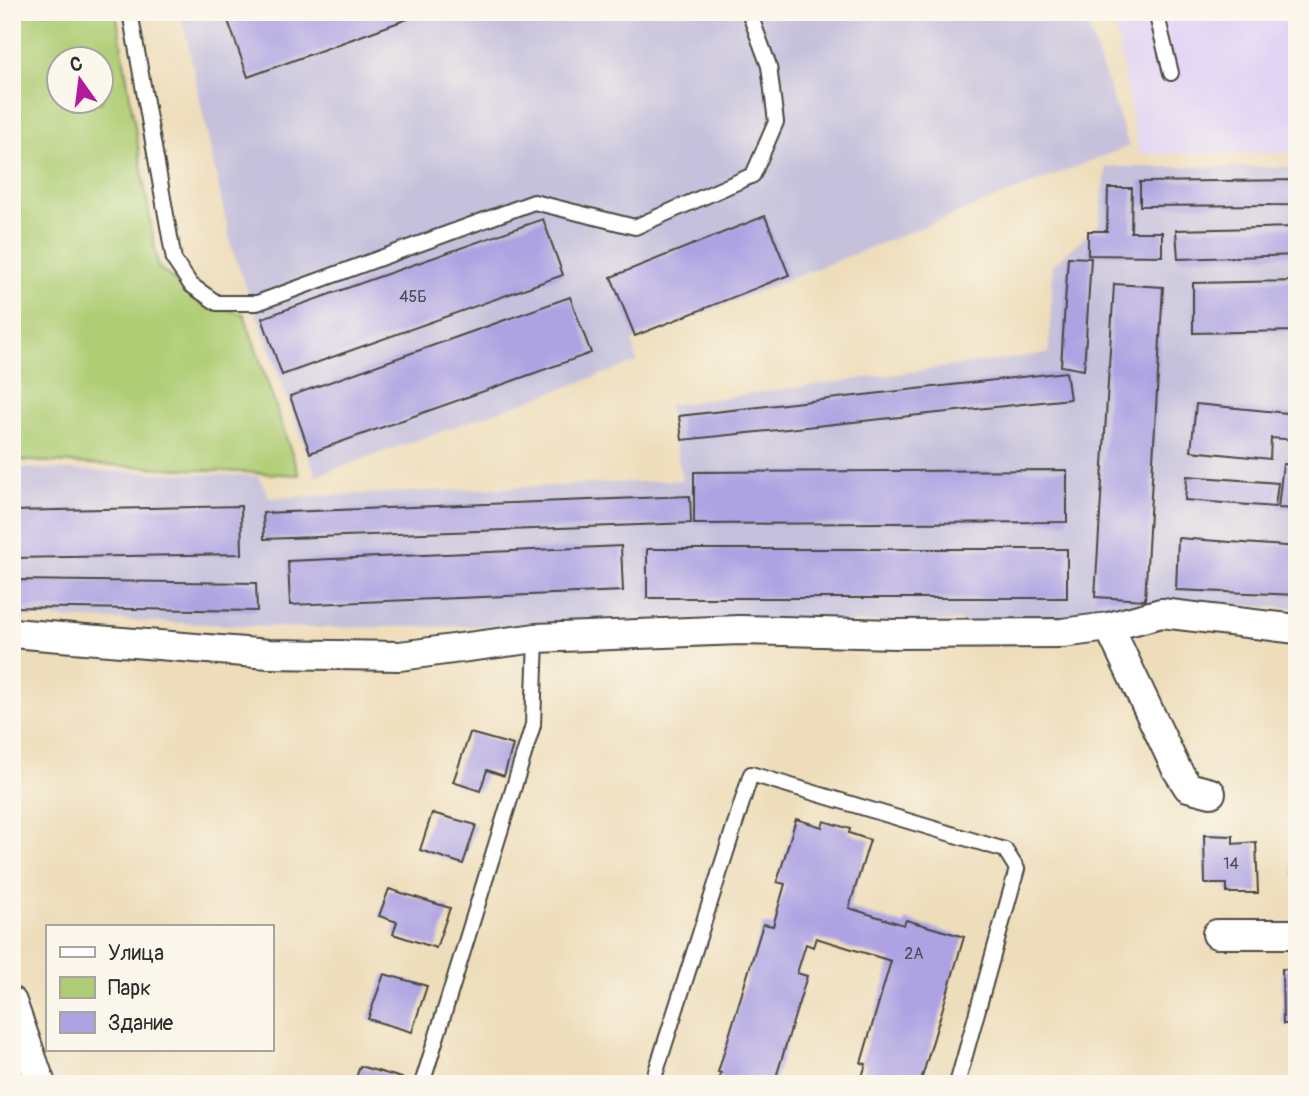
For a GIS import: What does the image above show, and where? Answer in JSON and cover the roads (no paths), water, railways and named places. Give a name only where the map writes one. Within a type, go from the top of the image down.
[{"type":"street","points":[[12,633],[269,654],[400,656],[536,638],[740,630],[895,634],[1062,633],[1109,627],[1161,613],[1297,629]]},
{"type":"street","points":[[1109,627],[1176,768],[1188,787],[1211,793]]},
{"type":"street","points":[[1217,934],[1297,933]]},
{"type":"street","points":[[12,1002],[41,1084]]},
{"type":"lane","points":[[130,12],[174,261],[191,285],[217,303],[257,303],[534,202],[635,227],[753,175],[776,122],[769,66],[749,12]]},
{"type":"lane","points":[[1156,12],[1171,73]]},
{"type":"lane","points":[[422,1084],[533,725],[536,638]]},
{"type":"lane","points":[[652,1084],[751,774],[1005,850],[1017,869],[957,1084]]}]
